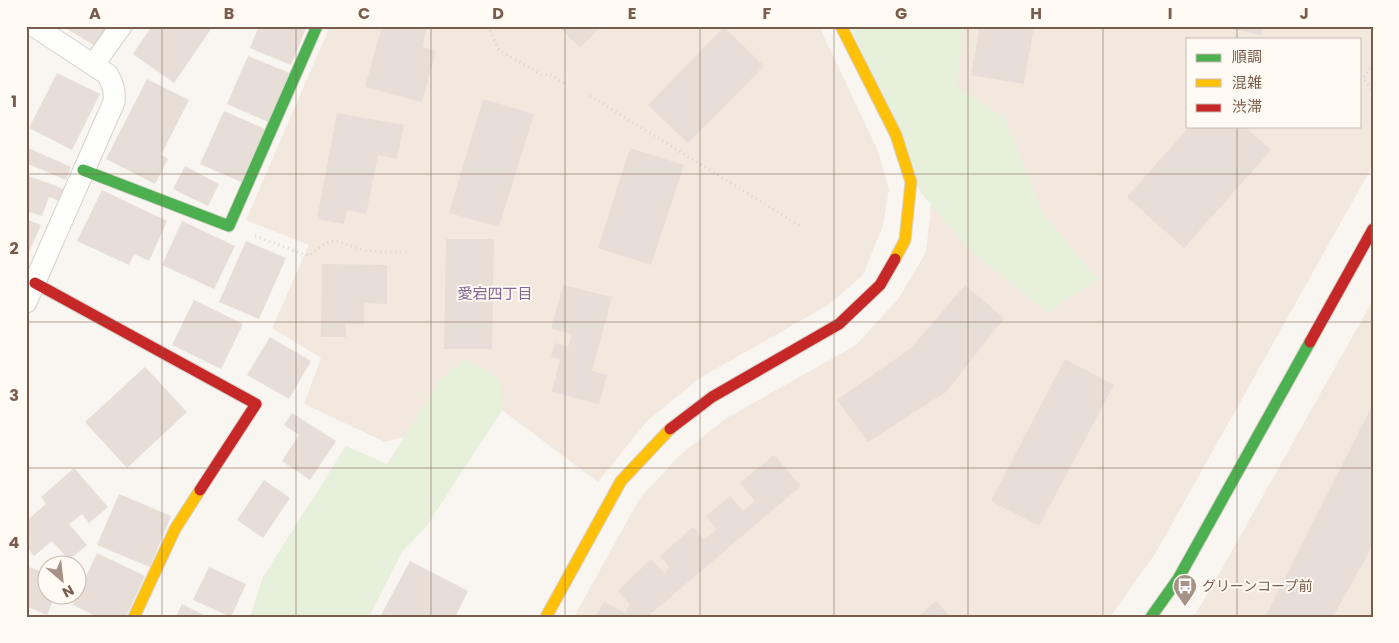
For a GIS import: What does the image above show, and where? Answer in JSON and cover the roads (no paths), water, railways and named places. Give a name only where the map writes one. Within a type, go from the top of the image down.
[{"type":"street","points":[[34,26],[107,74],[113,83],[115,92],[114,102],[30,293],[256,404],[175,529],[134,617]]},
{"type":"street","points":[[94,64],[121,26]]},
{"type":"street","points":[[83,170],[228,226],[237,210],[317,26]]},
{"type":"street","points":[[546,617],[621,481],[664,434],[712,397],[839,324],[880,285],[905,240],[911,182],[896,136],[840,26]]},
{"type":"street","points":[[1151,617],[1178,579],[1373,229]]},
{"type":"place","name":"グリーンコープ前","points":[[1185,607]]},
{"type":"district","name":"愛宕四丁目","points":[[495,294]]}]
